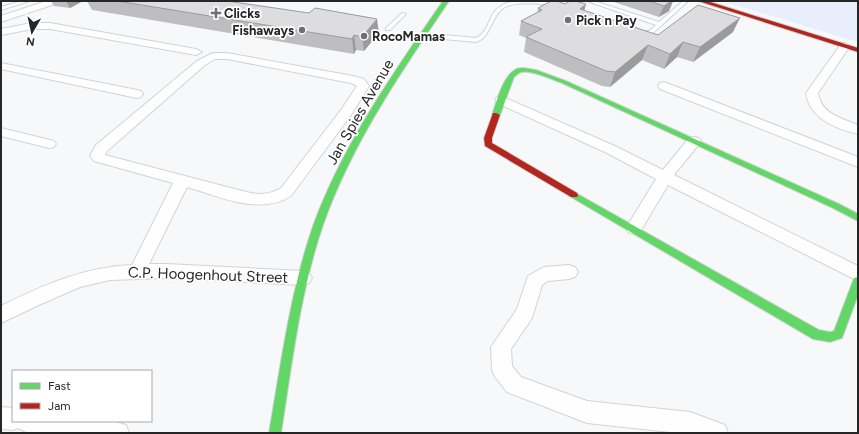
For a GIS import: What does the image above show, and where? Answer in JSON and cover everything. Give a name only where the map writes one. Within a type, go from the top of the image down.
[{"type":"street","points":[[1,19],[56,1]]},
{"type":"street","name":"Jan Spies Avenue","points":[[275,433],[303,278],[318,226],[336,181],[356,141],[446,1]]},
{"type":"street","points":[[701,1],[858,50]]},
{"type":"street","points":[[1,32],[32,26],[50,26],[196,52]]},
{"type":"street","points":[[845,46],[812,92],[812,98],[816,109],[824,115],[858,130]]},
{"type":"street","points":[[212,56],[227,56],[353,80],[360,82],[363,86],[346,112],[286,192],[278,198],[269,200],[246,198],[182,181],[99,158],[97,156],[101,148],[212,56]]},
{"type":"street","points":[[1,66],[137,94]]},
{"type":"street","points":[[858,218],[836,206],[694,141],[564,82],[530,69],[519,69],[515,71],[507,83],[488,138],[488,144],[817,335],[834,338],[838,334],[858,281]]},
{"type":"street","points":[[664,86],[858,162]]},
{"type":"street","points":[[501,100],[612,150],[858,274]]},
{"type":"street","points":[[1,132],[49,144]]},
{"type":"street","points":[[634,228],[665,177],[694,141]]},
{"type":"street","points":[[137,272],[182,181]]},
{"type":"street","name":"C.P. Hoogenhout Street","points":[[1,315],[34,298],[78,280],[110,273],[166,271],[303,278]]},
{"type":"street","points":[[569,272],[544,274],[534,281],[525,312],[501,347],[502,370],[514,385],[587,412],[690,423],[717,433]]},
{"type":"street","points":[[1,418],[12,419]]},
{"type":"street","points":[[34,422],[118,433]]},
{"type":"lane","points":[[1,9],[27,1]]},
{"type":"lane","points":[[589,1],[660,24]]},
{"type":"lane","points":[[632,31],[648,33],[686,1]]},
{"type":"lane","points":[[423,35],[469,40],[482,38],[498,9],[510,2],[547,2],[565,7]]},
{"type":"lane","points":[[388,29],[404,14]]},
{"type":"shaded area","points":[[722,1],[858,1],[858,42]]},
{"type":"building","points":[[117,1],[227,1],[309,13],[315,8],[377,19],[362,37],[354,35],[352,39]]},
{"type":"building","points":[[551,1],[557,1],[565,4],[570,1],[575,1],[586,4],[580,9],[658,35],[698,5],[740,18],[700,47],[683,42],[670,54],[648,45],[615,72],[606,71],[526,37],[542,29],[521,21],[542,10],[538,8]]},
{"type":"building","points":[[649,1],[671,1],[664,6]]},
{"type":"traffic: fast","points":[[275,433],[297,303],[318,226],[343,166],[358,137],[374,109],[446,1]]},
{"type":"traffic: fast","points":[[496,115],[511,76],[517,71],[534,71],[564,82],[836,206],[858,218]]},
{"type":"traffic: fast","points":[[574,195],[817,335],[830,337],[838,334],[858,281]]},
{"type":"traffic: jam","points":[[701,1],[858,50]]},
{"type":"traffic: jam","points":[[496,115],[488,138],[488,144],[574,195]]},
{"type":"place","name":"Clicks","points":[[216,13]]},
{"type":"place","name":"Pick n Pay","points":[[568,20]]},
{"type":"place","name":"Fishaways","points":[[302,30]]},
{"type":"place","name":"RocoMamas","points":[[364,36]]}]
